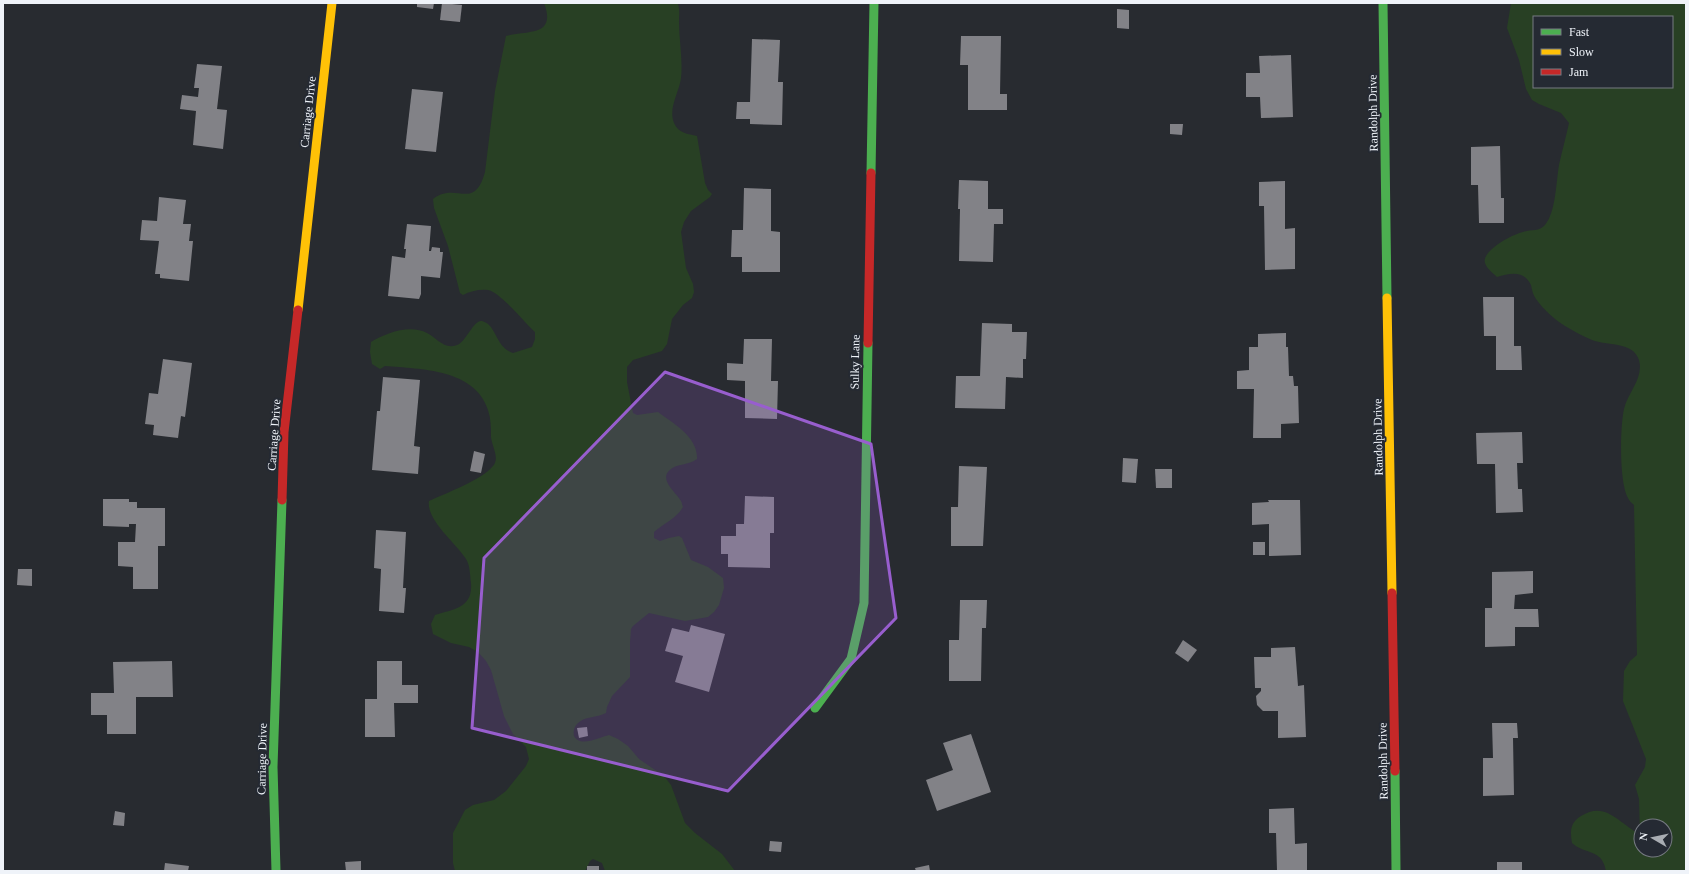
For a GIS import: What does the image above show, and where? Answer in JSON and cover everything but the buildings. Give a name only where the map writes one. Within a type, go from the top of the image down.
[{"type":"street","name":"Carriage Drive","points":[[276,871],[273,767],[284,432],[332,3]]},
{"type":"street","name":"Sulky Lane","points":[[815,708],[851,659],[864,603],[874,3]]},
{"type":"street","name":"Randolph Drive","points":[[1383,3],[1396,871]]},
{"type":"highlighted area","points":[[665,372],[871,444],[896,618],[728,791],[472,728],[484,558]]},
{"type":"green space","points":[[544,3],[676,3],[679,6],[681,78],[673,106],[672,117],[678,129],[687,134],[697,136],[705,183],[708,190],[712,194],[691,211],[684,222],[681,232],[686,268],[693,284],[694,292],[692,298],[683,305],[672,319],[667,344],[662,351],[633,360],[627,367],[627,382],[633,413],[637,415],[658,412],[684,432],[694,444],[696,451],[697,459],[673,467],[667,473],[666,477],[669,486],[681,501],[683,507],[673,518],[654,532],[654,538],[660,541],[679,536],[682,538],[691,560],[708,567],[723,578],[724,588],[719,605],[708,617],[685,621],[649,613],[633,626],[631,629],[630,642],[630,677],[612,696],[606,713],[580,721],[575,727],[574,736],[581,741],[590,741],[609,735],[618,739],[628,746],[639,759],[664,776],[671,785],[685,823],[695,833],[722,854],[735,871],[605,871],[602,863],[593,859],[590,861],[585,871],[455,871],[453,863],[453,833],[465,810],[473,805],[494,800],[506,791],[526,766],[529,759],[526,747],[513,734],[504,716],[491,670],[486,661],[478,652],[469,647],[451,643],[433,634],[431,624],[435,615],[455,609],[465,603],[469,598],[471,583],[470,570],[467,561],[432,516],[429,508],[429,501],[481,476],[493,466],[496,456],[491,437],[488,410],[481,396],[471,386],[459,379],[430,370],[385,366],[380,369],[372,364],[370,352],[371,342],[391,333],[413,329],[420,330],[431,335],[444,345],[452,346],[457,345],[464,340],[476,323],[482,321],[491,327],[499,341],[507,350],[513,353],[532,347],[535,339],[535,332],[499,296],[488,290],[469,292],[463,295],[460,293],[448,246],[434,208],[433,199],[441,194],[470,193],[475,191],[481,184],[485,172],[495,91],[506,36],[531,32],[543,27],[546,22],[547,14]]},
{"type":"green space","points":[[1511,3],[1686,3],[1686,871],[1606,871],[1604,864],[1597,855],[1577,847],[1572,843],[1571,831],[1573,824],[1577,819],[1590,812],[1605,812],[1612,815],[1633,830],[1633,858],[1673,858],[1673,818],[1640,818],[1639,799],[1635,785],[1645,767],[1646,759],[1623,701],[1624,671],[1630,661],[1637,655],[1634,505],[1628,499],[1623,480],[1621,454],[1622,428],[1624,409],[1638,379],[1640,367],[1639,360],[1636,354],[1625,347],[1592,340],[1565,326],[1546,311],[1536,299],[1531,285],[1525,277],[1516,274],[1507,274],[1497,277],[1485,263],[1485,258],[1488,253],[1499,244],[1518,233],[1540,229],[1543,227],[1549,219],[1553,205],[1559,165],[1569,123],[1561,113],[1532,100],[1526,89],[1519,60],[1507,28]]},
{"type":"traffic: fast","points":[[871,173],[874,3]]},
{"type":"traffic: fast","points":[[1383,3],[1387,298]]},
{"type":"traffic: fast","points":[[815,708],[851,659],[864,603],[868,343]]},
{"type":"traffic: fast","points":[[276,871],[273,767],[282,500]]},
{"type":"traffic: fast","points":[[1395,771],[1396,871]]},
{"type":"traffic: slow","points":[[298,310],[332,3]]},
{"type":"traffic: slow","points":[[1387,298],[1392,593]]},
{"type":"traffic: jam","points":[[868,343],[871,173]]},
{"type":"traffic: jam","points":[[282,500],[284,432],[298,310]]},
{"type":"traffic: jam","points":[[1392,593],[1395,771]]}]
